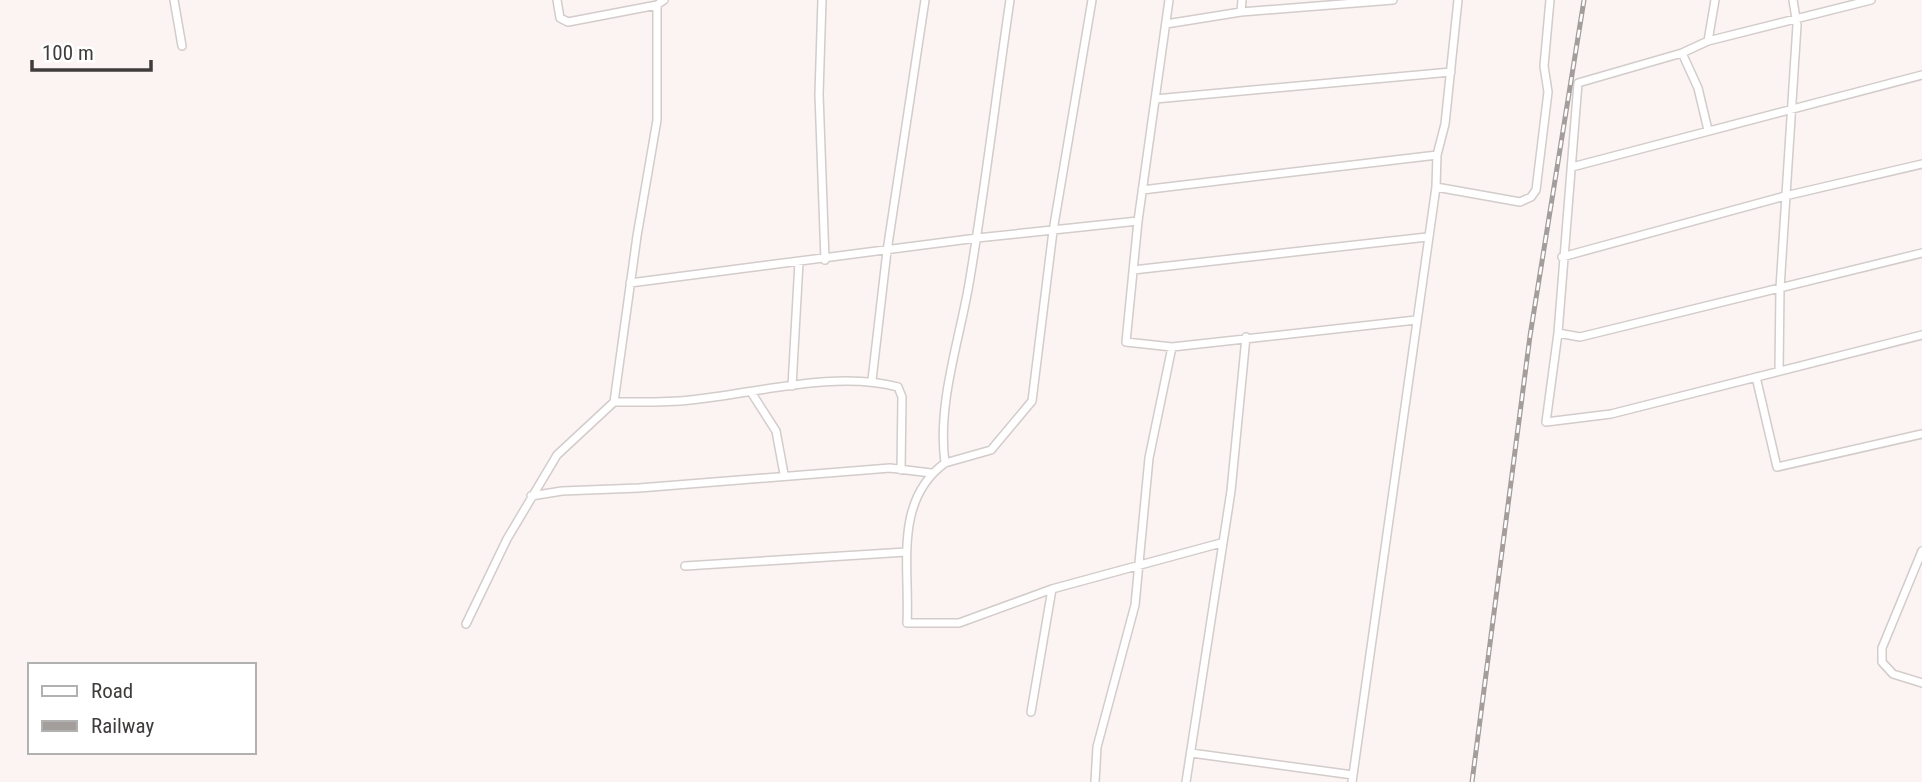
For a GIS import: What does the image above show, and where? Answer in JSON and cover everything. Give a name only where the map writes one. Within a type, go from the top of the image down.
[{"type":"street","points":[[174,0],[182,46]]},
{"type":"street","points":[[466,624],[531,496],[557,455],[614,402],[630,283],[657,120],[661,2],[568,22],[559,18],[557,0]]},
{"type":"street","points":[[822,0],[820,94],[825,260]]},
{"type":"street","points":[[872,380],[887,251],[925,0]]},
{"type":"street","points":[[945,463],[943,449],[948,389],[977,238],[1010,0]]},
{"type":"street","points":[[1093,0],[1054,231],[1032,401],[991,450],[945,463],[930,473],[908,517],[907,622],[959,622],[1052,589],[1221,543]]},
{"type":"street","points":[[1169,0],[1138,221],[1126,342],[1172,347],[1416,320]]},
{"type":"street","points":[[1241,12],[1242,0]]},
{"type":"street","points":[[1166,24],[1241,12],[1393,0]]},
{"type":"street","points":[[1191,753],[1353,779],[1436,187],[1437,155],[1445,124],[1458,0]]},
{"type":"street","points":[[1436,187],[1520,202],[1531,197],[1536,190],[1548,92],[1544,66],[1550,0]]},
{"type":"street","points":[[1708,41],[1715,0]]},
{"type":"street","points":[[1779,371],[1780,288],[1796,21],[1793,0]]},
{"type":"street","points":[[1871,0],[1708,41],[1682,53],[1578,83],[1558,333],[1546,422],[1611,414],[1922,335]]},
{"type":"street","points":[[1682,53],[1698,88],[1708,130]]},
{"type":"street","points":[[1155,99],[1451,72]]},
{"type":"street","points":[[1572,167],[1638,152],[1708,130],[1922,75]]},
{"type":"street","points":[[1142,190],[1437,155]]},
{"type":"street","points":[[1562,257],[1785,196],[1922,164]]},
{"type":"street","points":[[630,283],[825,260],[977,238],[1138,221]]},
{"type":"street","points":[[1133,270],[1427,237]]},
{"type":"street","points":[[1558,333],[1580,337],[1922,253]]},
{"type":"street","points":[[792,386],[799,262]]},
{"type":"street","points":[[1186,782],[1231,491],[1246,337]]},
{"type":"street","points":[[1095,782],[1097,747],[1129,635],[1149,458],[1172,347]]},
{"type":"street","points":[[1756,377],[1777,467],[1922,434]]},
{"type":"street","points":[[614,402],[687,401],[792,386],[872,380],[898,387],[902,397],[901,470]]},
{"type":"street","points":[[751,392],[776,431],[784,474]]},
{"type":"street","points":[[531,496],[784,474],[901,470],[930,473]]},
{"type":"street","points":[[1922,551],[1882,648],[1882,662],[1893,674],[1922,683]]},
{"type":"street","points":[[685,566],[906,552]]},
{"type":"street","points":[[1031,712],[1052,589]]},
{"type":"railway","points":[[1472,782],[1530,336],[1584,0]]}]
